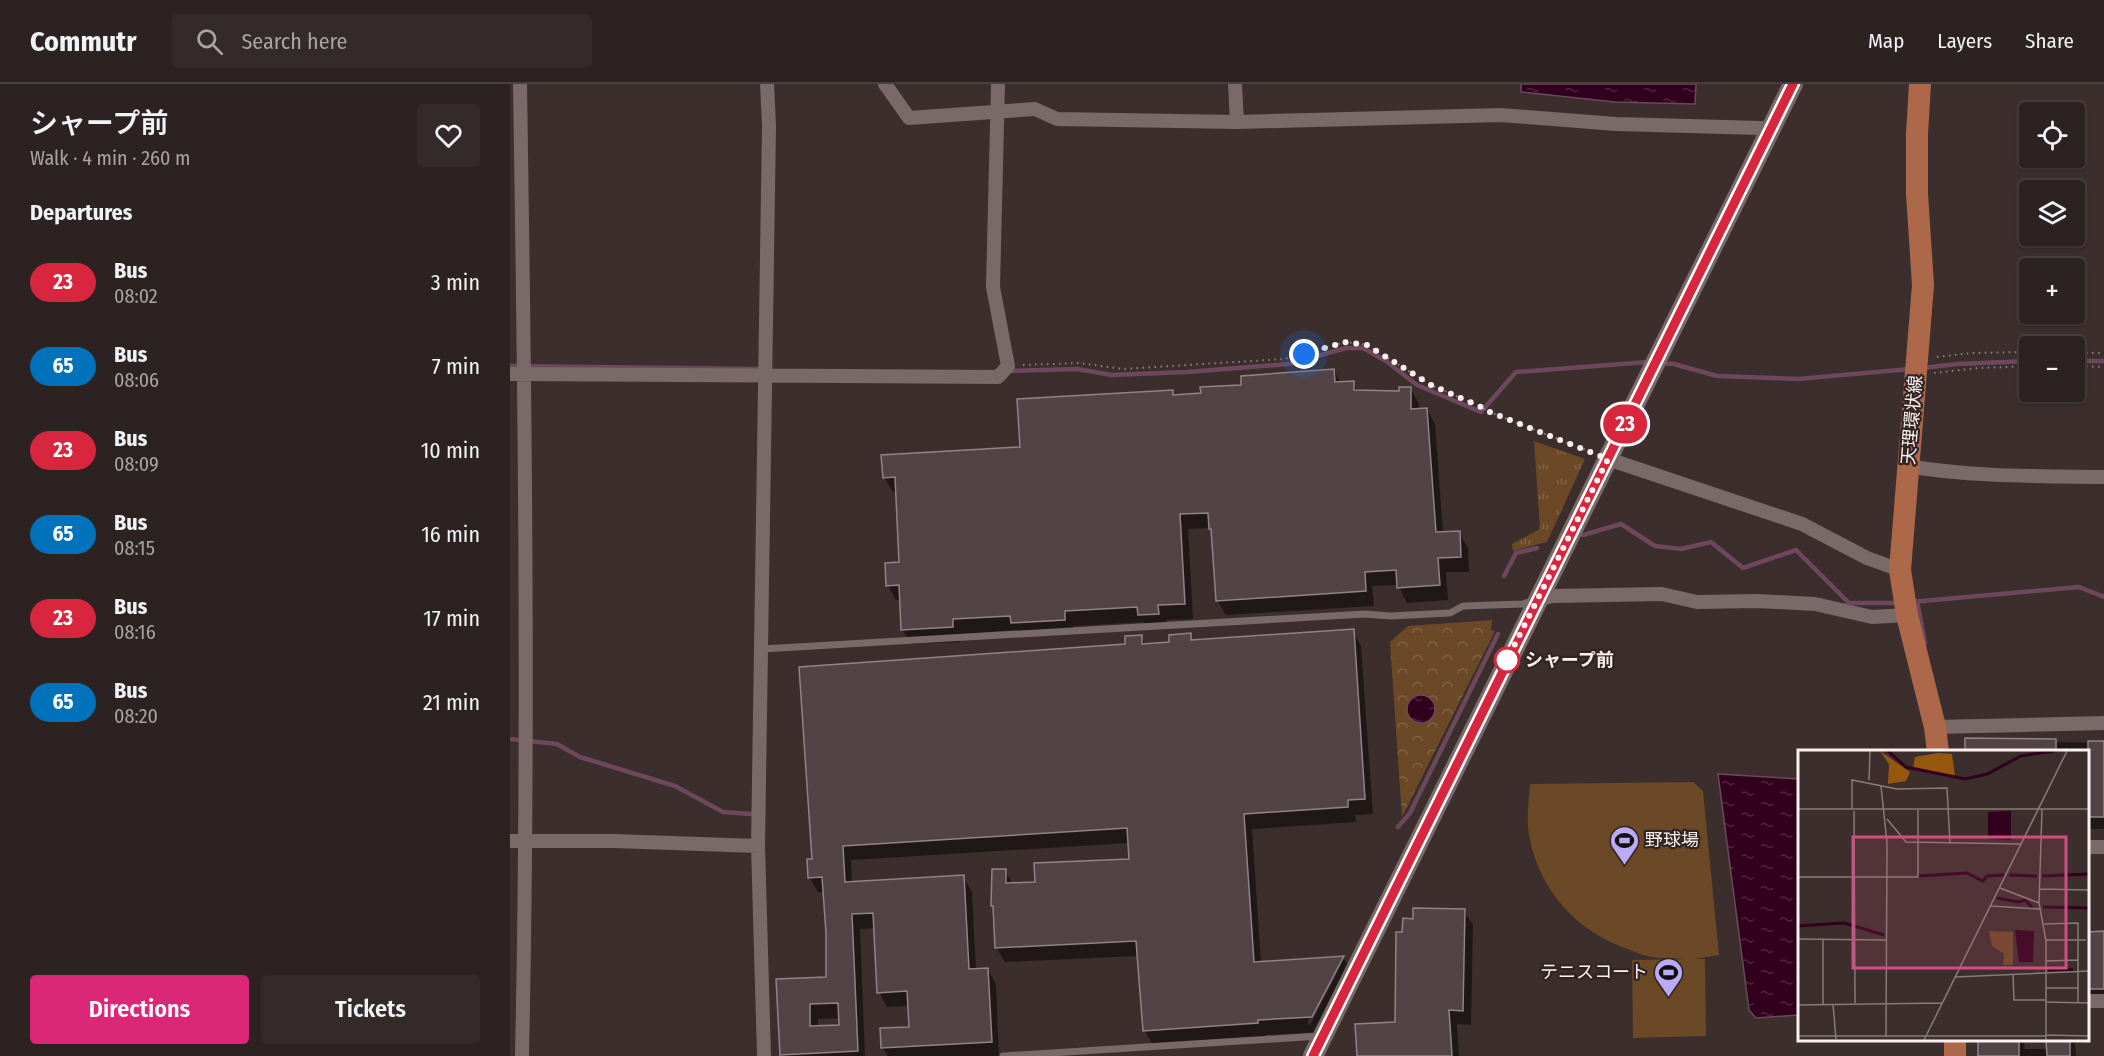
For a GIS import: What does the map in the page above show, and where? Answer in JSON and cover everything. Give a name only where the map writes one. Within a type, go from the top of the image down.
[{"type":"main road","points":[[1313,1056],[1793,84]]},
{"type":"main road","name":"天理環状線","points":[[1920,84],[1917,194],[1923,285],[1900,570],[1907,615],[1935,727],[1938,750]]},
{"type":"street","points":[[520,84],[520,370],[526,739],[522,1056]]},
{"type":"street","points":[[764,1056],[758,846],[769,125],[767,84]]},
{"type":"street","points":[[885,84],[909,118],[1035,109],[1057,119],[1237,122],[1501,115],[1616,124],[1761,128],[1769,132]]},
{"type":"street","points":[[520,370],[765,376],[998,378],[1008,366],[993,287],[998,84]]},
{"type":"street","points":[[1235,84],[1237,122]]},
{"type":"street","points":[[1608,459],[1802,524],[1867,558],[1900,570]]},
{"type":"street","points":[[1907,466],[1936,471],[2004,475],[2104,477]]},
{"type":"street","points":[[1537,600],[1552,596],[1662,594],[1697,602],[1758,601],[1815,604],[1872,617],[1907,615]]},
{"type":"street","points":[[1935,727],[2104,723]]},
{"type":"street","points":[[510,841],[613,841],[758,846]]},
{"type":"lane","points":[[760,649],[1365,614],[1390,616],[1450,613],[1463,606],[1523,604],[1537,600]]},
{"type":"lane","points":[[1002,1056],[1323,1035]]},
{"type":"path","points":[[1008,366],[1079,363],[1123,369],[1284,359],[1346,342],[1367,345],[1431,385],[1492,413],[1608,459]]},
{"type":"path","points":[[1917,365],[2019,353]]},
{"type":"path","points":[[2085,353],[2104,353]]},
{"type":"path","points":[[1917,365],[1979,368],[2019,366]]},
{"type":"path","points":[[2085,366],[2104,367]]},
{"type":"green space","points":[[1534,441],[1585,459],[1547,542],[1513,551],[1512,544],[1540,529]]},
{"type":"green space","points":[[1492,620],[1491,630],[1495,631],[1402,817],[1390,642],[1408,626]]},
{"type":"green space","name":"野球場","points":[[1693,782],[1703,791],[1719,955],[1695,959],[1705,959],[1706,1036],[1633,1038],[1632,960],[1684,959],[1647,956],[1611,942],[1593,932],[1563,907],[1551,891],[1534,855],[1528,823],[1530,784]]},
{"type":"water","points":[[1521,84],[1696,84],[1695,104],[1615,102],[1521,92]]},
{"type":"water","points":[[1421,695],[1431,699],[1435,709],[1431,719],[1421,723],[1411,719],[1407,709],[1411,699]]},
{"type":"water","points":[[1718,774],[1798,779],[1798,1015],[1756,1018],[1749,1010]]},
{"type":"building","points":[[1334,369],[1335,382],[1354,381],[1354,390],[1399,391],[1399,387],[1411,387],[1411,409],[1427,408],[1436,532],[1460,531],[1461,557],[1438,558],[1440,585],[1397,588],[1396,570],[1365,572],[1366,591],[1216,601],[1208,513],[1180,514],[1185,604],[1158,605],[1159,614],[1138,615],[1137,607],[1065,611],[1065,620],[1011,623],[1010,616],[953,619],[953,627],[901,630],[899,585],[886,586],[885,563],[899,562],[895,477],[883,478],[881,455],[1020,447],[1017,399],[1173,390],[1173,395],[1201,393],[1200,387],[1241,385],[1241,376]]},
{"type":"building","points":[[1354,629],[1365,799],[1348,800],[1348,807],[1244,814],[1254,962],[1344,956],[1312,1017],[1143,1031],[1136,941],[995,948],[993,906],[991,906],[992,869],[1006,869],[1006,883],[1035,882],[1034,863],[1129,859],[1127,828],[843,846],[845,882],[964,875],[969,969],[988,968],[992,1042],[881,1048],[880,1028],[909,1027],[907,991],[877,993],[873,913],[852,914],[858,1051],[780,1055],[776,979],[826,977],[822,877],[808,878],[807,859],[812,859],[799,667],[1125,644],[1125,636],[1142,635],[1142,644],[1169,642],[1169,635],[1191,633],[1191,640]],"holes":[[[838,1003],[839,1025],[810,1026],[810,1004]]]},
{"type":"building","points":[[1965,738],[2056,739],[2056,750],[1965,750]]},
{"type":"building","points":[[2088,741],[2104,741],[2104,817],[2089,817]]},
{"type":"building","points":[[1413,908],[1465,909],[1463,1011],[1449,1010],[1452,1056],[1357,1056],[1355,1024],[1395,1022],[1396,932],[1402,932],[1403,918],[1413,919]]},
{"type":"building","points":[[2104,931],[2104,989],[2089,989],[2089,932]]},
{"type":"building","points":[[1978,1041],[2019,1041],[2019,1056],[1978,1056]]},
{"type":"building","points":[[2046,1041],[2070,1041],[2070,1056],[2047,1056]]},
{"type":"waterway","points":[[1008,371],[1077,369],[1112,375],[1187,372],[1289,364],[1346,348],[1363,348],[1386,361],[1417,385],[1481,412],[1516,372],[1648,362]]},
{"type":"waterway","points":[[1922,368],[2019,361]]},
{"type":"waterway","points":[[2085,361],[2104,361]]},
{"type":"waterway","points":[[1660,363],[1674,364],[1717,376],[1798,379],[1910,369]]},
{"type":"waterway","points":[[510,366],[763,369]]},
{"type":"waterway","points":[[1583,535],[1621,524],[1655,546],[1681,549],[1711,542],[1743,568],[1796,550],[1849,603],[1900,603]]},
{"type":"waterway","points":[[1504,576],[1516,553],[1537,548]]},
{"type":"waterway","points":[[1911,602],[2079,587],[2104,597]]},
{"type":"waterway","points":[[1917,601],[1925,643]]},
{"type":"waterway","points":[[1398,827],[1410,813],[1498,634]]},
{"type":"waterway","points":[[510,739],[557,744],[580,757],[675,786],[723,812],[751,814]]},
{"type":"bus line","name":"23","points":[[1313,1056],[1793,84]]},
{"type":"place","name":"シャープ前","points":[[1507,660]]},
{"type":"place","name":"野球場","points":[[1624,866]]},
{"type":"place","name":"テニスコート","points":[[1669,998]]},
{"type":"route","points":[[1304,354],[1346,342],[1367,345],[1431,385],[1492,413],[1608,459],[1506,662],[1507,660]]}]
